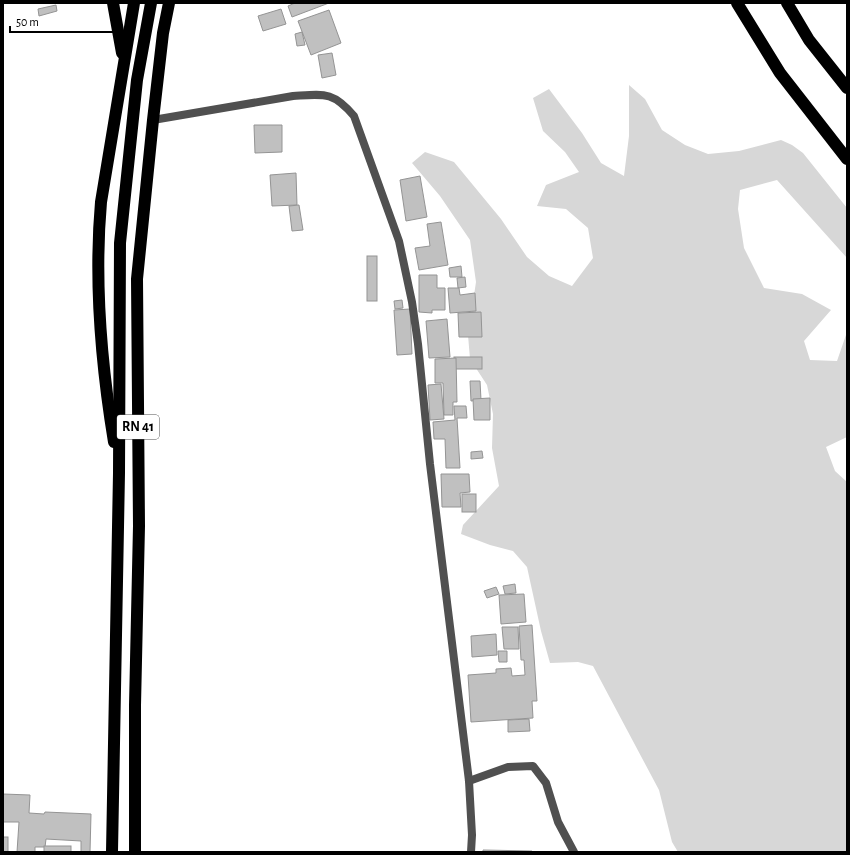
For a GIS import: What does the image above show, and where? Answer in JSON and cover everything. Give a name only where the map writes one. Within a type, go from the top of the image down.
[{"type":"highway","name":"RN 41","points":[[113,3],[124,61]]},
{"type":"highway","name":"RN 41","points":[[112,852],[119,473],[106,392],[100,328],[98,262],[101,202],[134,3]]},
{"type":"highway","points":[[119,473],[120,243],[137,80],[151,3]]},
{"type":"highway","name":"RN 41","points":[[135,852],[135,705],[139,526],[136,309],[139,246],[163,33],[169,3]]},
{"type":"highway","points":[[731,3],[759,41]]},
{"type":"highway","points":[[736,3],[780,73],[847,159]]},
{"type":"highway","points":[[787,3],[809,40],[847,88]]},
{"type":"street","points":[[153,120],[304,95],[330,96],[340,100],[354,116],[399,241],[412,302],[418,344],[430,464],[469,781],[472,835],[471,852]]},
{"type":"street","points":[[469,781],[508,766],[533,766],[546,783],[558,822],[574,852]]},
{"type":"shaded area","points":[[629,85],[645,99],[662,130],[685,145],[708,154],[739,151],[781,140],[792,145],[803,153],[847,208],[847,258],[777,180],[740,190],[738,209],[744,248],[764,288],[802,294],[831,310],[804,341],[810,360],[837,361],[847,332],[847,437],[826,447],[835,471],[847,482],[847,852],[678,852],[672,842],[659,790],[593,666],[578,662],[550,663],[541,631],[527,567],[513,551],[490,545],[461,534],[463,525],[499,486],[492,448],[493,414],[487,385],[470,359],[468,335],[476,282],[470,240],[440,196],[412,163],[425,152],[454,162],[501,219],[527,257],[549,276],[572,286],[593,258],[588,228],[566,209],[537,206],[546,185],[579,172],[565,152],[543,131],[533,98],[549,89],[582,133],[601,163],[624,176],[629,136]]},
{"type":"building","points":[[295,3],[329,3],[292,17],[288,6]]},
{"type":"building","points":[[56,5],[57,11],[39,16],[38,9]]},
{"type":"building","points":[[281,9],[286,24],[263,31],[258,16]]},
{"type":"building","points":[[329,10],[341,43],[311,55],[298,21]]},
{"type":"building","points":[[302,32],[305,45],[297,46],[295,34]]},
{"type":"building","points":[[332,53],[336,75],[322,78],[318,55]]},
{"type":"building","points":[[254,125],[282,125],[282,152],[255,153]]},
{"type":"building","points":[[296,173],[297,205],[272,206],[270,175]]},
{"type":"building","points":[[420,176],[427,217],[406,221],[400,180]]},
{"type":"building","points":[[299,205],[303,230],[292,231],[289,206]]},
{"type":"building","points":[[441,222],[448,265],[419,270],[415,248],[430,246],[427,224]]},
{"type":"building","points":[[367,256],[377,256],[377,301],[367,301]]},
{"type":"building","points":[[461,266],[462,277],[450,277],[449,268]]},
{"type":"building","points":[[419,275],[437,275],[437,288],[445,288],[445,310],[432,310],[432,313],[419,312]]},
{"type":"building","points":[[465,277],[466,287],[458,288],[457,278]]},
{"type":"building","points":[[448,288],[459,288],[460,295],[475,293],[476,311],[450,313]]},
{"type":"building","points":[[402,300],[403,308],[395,309],[394,301]]},
{"type":"building","points":[[410,309],[412,354],[397,355],[394,310]]},
{"type":"building","points":[[481,312],[482,337],[459,337],[458,313]]},
{"type":"building","points":[[447,319],[450,357],[429,358],[426,321]]},
{"type":"building","points":[[454,357],[482,357],[482,369],[454,369]]},
{"type":"building","points":[[456,358],[457,402],[453,402],[453,415],[444,415],[443,383],[435,383],[435,359]]},
{"type":"building","points":[[470,381],[480,381],[481,400],[471,401]]},
{"type":"building","points":[[441,384],[444,419],[430,420],[428,385]]},
{"type":"building","points":[[490,398],[490,420],[474,420],[473,399]]},
{"type":"building","points":[[454,406],[466,406],[467,418],[457,418],[460,468],[446,468],[445,439],[434,439],[433,422],[455,420]]},
{"type":"building","points":[[482,451],[483,458],[471,459],[471,452]]},
{"type":"building","points":[[441,474],[469,474],[470,492],[460,493],[461,507],[442,507]]},
{"type":"building","points":[[462,494],[476,494],[476,512],[462,512]]},
{"type":"building","points":[[515,584],[516,593],[505,594],[503,586]]},
{"type":"building","points":[[496,587],[499,594],[487,598],[484,591]]},
{"type":"building","points":[[524,594],[526,622],[501,624],[499,595]]},
{"type":"building","points":[[532,625],[537,701],[532,701],[533,718],[471,722],[468,675],[496,673],[496,669],[511,668],[512,676],[525,675],[524,660],[521,660],[519,626]]},
{"type":"building","points":[[502,627],[518,627],[519,649],[504,649]]},
{"type":"building","points":[[496,634],[497,655],[472,657],[471,636]]},
{"type":"building","points":[[498,651],[507,651],[507,662],[499,662]]},
{"type":"building","points":[[529,719],[530,731],[508,732],[508,720]]},
{"type":"building","points":[[3,794],[30,795],[29,813],[44,814],[45,812],[91,814],[90,852],[81,852],[81,841],[46,839],[45,847],[35,847],[35,852],[17,852],[19,822],[3,822]]},
{"type":"building","points":[[3,837],[8,837],[8,852],[3,852]]},
{"type":"building","points":[[44,846],[71,846],[71,852],[44,852]]},
{"type":"building","points":[[483,850],[532,851],[532,852],[483,852]]}]
